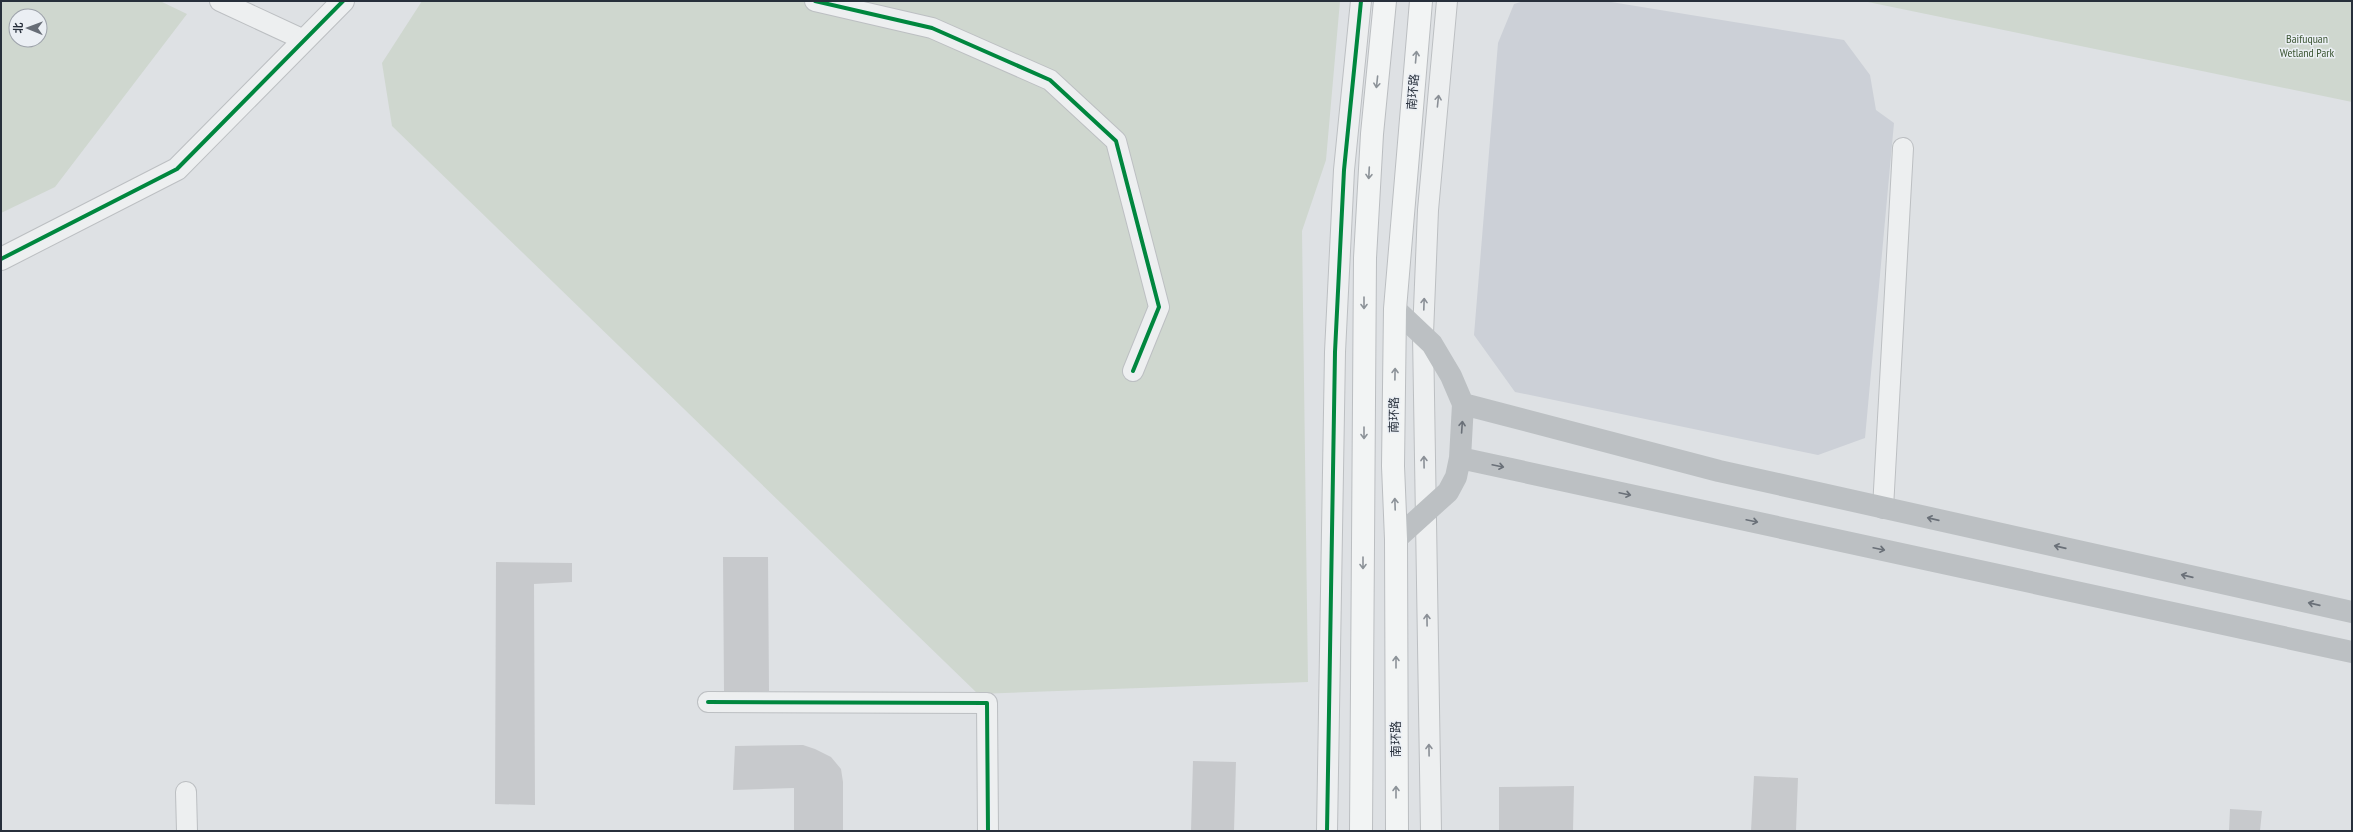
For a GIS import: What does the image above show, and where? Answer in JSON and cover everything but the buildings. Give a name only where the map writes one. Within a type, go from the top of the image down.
[{"type":"main road","points":[[1361,831],[1365,258],[1372,134],[1385,1]]},
{"type":"main road","name":"南环路","points":[[1397,831],[1396,539],[1393,466],[1395,309],[1408,138],[1421,1]]},
{"type":"main road","points":[[1395,309],[1432,344],[1444,363],[1463,404],[1460,458],[1456,477],[1448,492],[1424,512],[1396,539]]},
{"type":"main road","points":[[1463,404],[1719,471],[2352,612]]},
{"type":"main road","points":[[1460,458],[2352,652]]},
{"type":"street","points":[[220,1],[304,40]]},
{"type":"street","points":[[1,259],[177,169],[343,1]]},
{"type":"street","points":[[815,1],[932,28],[1050,80],[1116,141],[1158,307],[1133,370]]},
{"type":"street","points":[[1327,831],[1335,352],[1344,170],[1361,1]]},
{"type":"street","points":[[1431,831],[1424,512],[1423,334],[1428,210],[1447,1]]},
{"type":"street","points":[[1883,508],[1903,148]]},
{"type":"street","points":[[708,702],[987,704],[988,831]]},
{"type":"street","points":[[186,792],[187,831]]},
{"type":"shaded area","points":[[1524,1],[1605,1],[1844,40],[1870,75],[1876,110],[1894,123],[1865,438],[1818,455],[1515,392],[1474,335],[1498,43],[1514,4]]},
{"type":"green space","points":[[1,1],[160,1],[187,14],[55,187],[1,213]]},
{"type":"green space","points":[[422,1],[1340,1],[1326,160],[1302,231],[1308,682],[978,694],[392,126],[382,63]]},
{"type":"green space","name":"Baifuquan Wetland Park","points":[[1863,1],[2352,1],[2352,102]]},
{"type":"cycle path","points":[[1,259],[177,169],[343,1]]},
{"type":"cycle path","points":[[815,1],[932,28],[1050,80],[1116,141],[1159,307],[1133,371]]},
{"type":"cycle path","points":[[1327,831],[1335,352],[1344,170],[1361,1]]},
{"type":"cycle path","points":[[708,702],[987,703],[988,831]]}]
